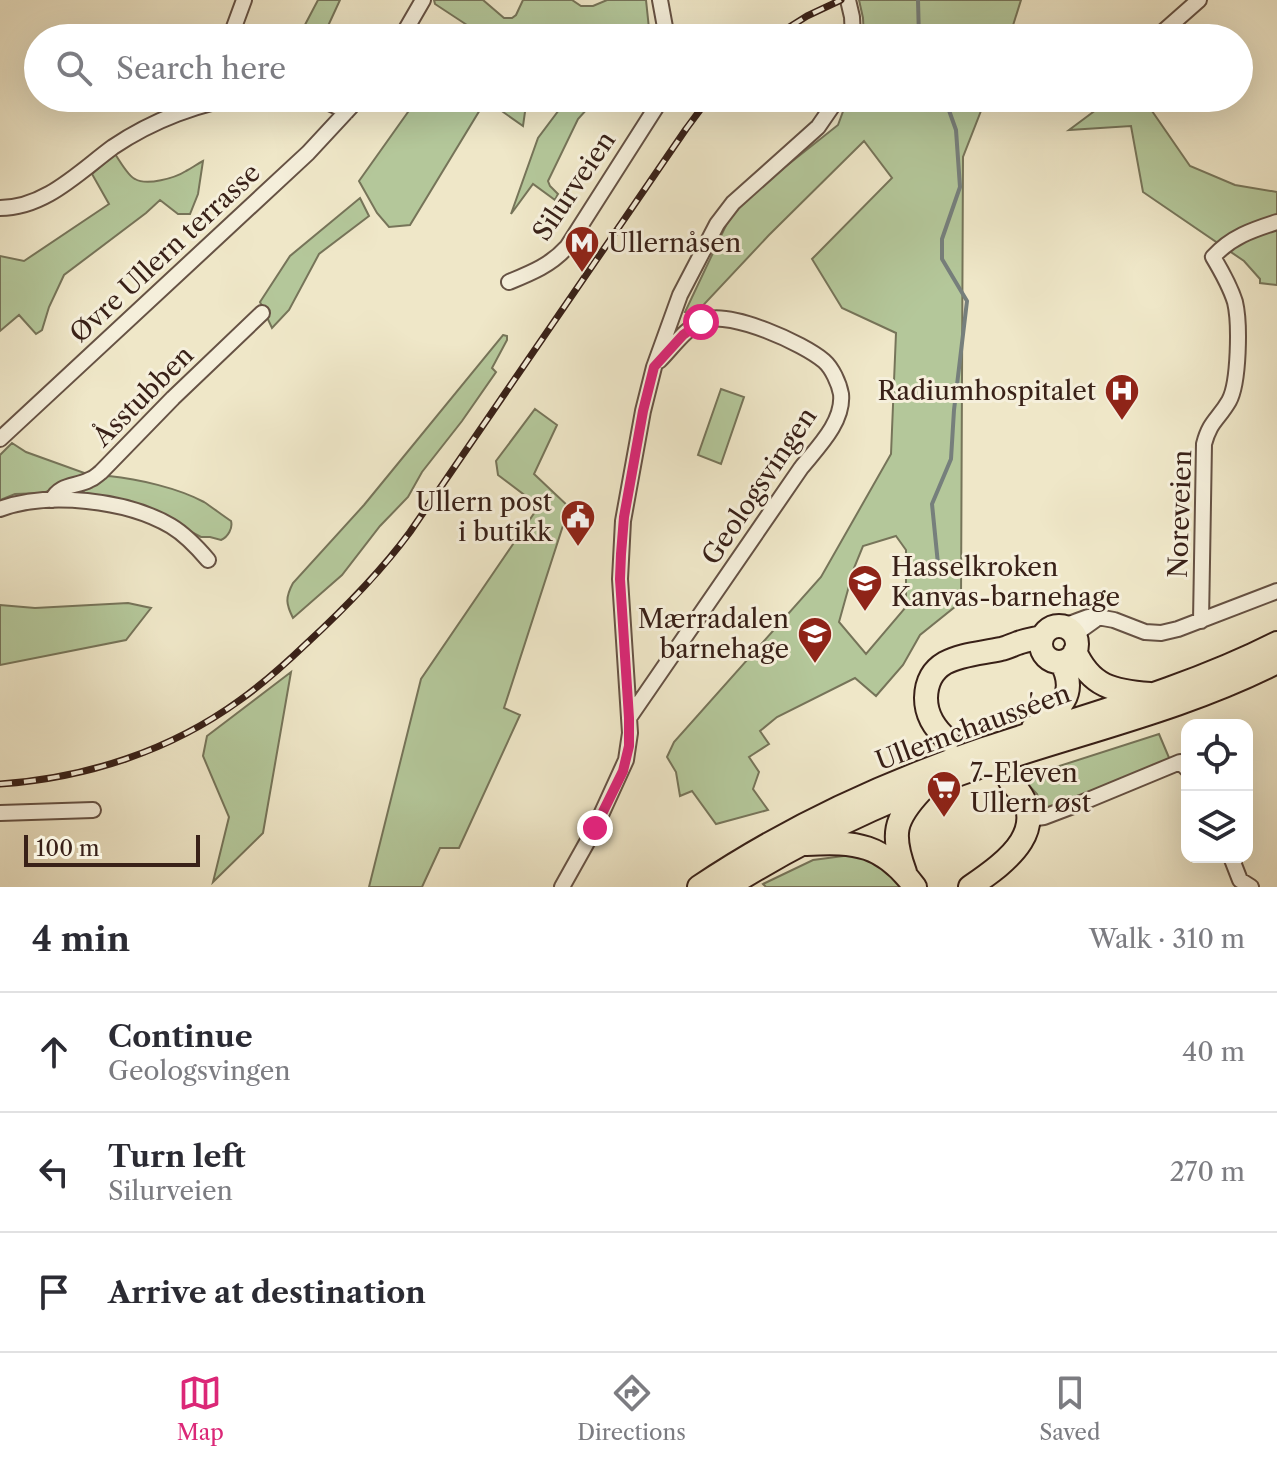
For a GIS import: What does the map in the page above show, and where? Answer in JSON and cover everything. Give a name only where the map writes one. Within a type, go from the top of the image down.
[{"type":"highway","name":"Ullernchausséen","points":[[699,887],[766,846],[854,800],[928,769],[1155,694],[1277,643]]},
{"type":"highway","points":[[948,740],[928,715],[926,697],[932,676],[941,666],[956,658],[1004,649],[1060,645]]},
{"type":"highway","points":[[1060,645],[1098,682],[1126,691],[1155,694]]},
{"type":"highway","points":[[1019,737],[1054,712],[1065,700],[1069,685],[1060,645]]},
{"type":"highway","name":"Ullernchausséen","points":[[727,887],[800,844],[924,787],[1152,712],[1221,687],[1277,662]]},
{"type":"highway","points":[[970,887],[993,871],[1023,840],[1029,819],[1025,800],[1010,781]]},
{"type":"highway","points":[[910,880],[898,854],[896,828],[903,812],[924,787]]},
{"type":"highway","points":[[800,844],[845,843],[864,846],[889,860],[910,880]]},
{"type":"street","points":[[235,24],[244,0]]},
{"type":"street","points":[[409,24],[423,0]]},
{"type":"street","points":[[660,0],[664,24]]},
{"type":"street","points":[[848,0],[852,24]]},
{"type":"street","points":[[1172,24],[1199,0]]},
{"type":"street","points":[[0,208],[19,206],[40,198],[115,146],[183,112]]},
{"type":"street","name":"Øvre Ullern terrasse","points":[[0,439],[291,169],[346,112]]},
{"type":"street","name":"Silurveien","points":[[509,282],[546,265],[567,247],[653,112]]},
{"type":"street","points":[[562,887],[623,771],[629,746],[620,579],[622,532],[634,456],[654,367],[680,295],[717,224],[733,203],[818,127],[828,112]]},
{"type":"street","name":"Noreveien","points":[[1201,621],[1204,444],[1213,422],[1230,400],[1237,371],[1235,303],[1213,257],[1244,233],[1277,222]]},
{"type":"street","name":"Åsstubben","points":[[52,500],[60,489],[91,479],[101,472],[262,313]]},
{"type":"street","name":"Geologsvingen","points":[[629,718],[801,468],[831,430],[841,395],[827,363],[812,353],[733,319],[710,319],[693,327],[654,367]]},
{"type":"street","name":"Åsstubben","points":[[0,509],[22,502],[52,500],[116,506],[148,515],[179,532],[208,560]]},
{"type":"street","points":[[1060,645],[1099,618],[1109,618],[1153,633],[1173,630],[1277,591]]},
{"type":"street","points":[[1029,819],[1044,817],[1181,763]]},
{"type":"street","points":[[0,813],[93,810]]},
{"type":"street","points":[[1233,863],[1240,880],[1251,887]]},
{"type":"green space","points":[[318,0],[340,0],[329,24],[305,24]]},
{"type":"green space","points":[[434,0],[483,0],[504,18],[512,18],[523,0],[572,0],[581,6],[593,6],[607,0],[646,0],[649,24],[465,24],[435,4]]},
{"type":"green space","points":[[859,0],[1021,0],[1013,24],[863,24]]},
{"type":"green space","points":[[408,112],[479,112],[410,225],[389,227],[377,213],[359,181]]},
{"type":"green space","points":[[503,112],[525,112],[523,126]]},
{"type":"green space","points":[[558,112],[584,112],[548,181],[558,194],[555,200],[533,184],[511,214],[538,138]]},
{"type":"green space","points":[[843,112],[981,112],[963,157],[961,602],[920,635],[903,665],[876,696],[855,678],[777,717],[760,731],[769,744],[749,757],[759,772],[753,789],[768,810],[716,824],[692,791],[680,796],[676,772],[667,757],[674,742],[821,577],[891,454],[896,333],[842,308],[812,259],[892,178],[864,141],[695,314],[685,312],[729,219],[751,194],[838,125]],"holes":[[[896,536],[906,550],[906,607],[866,654],[839,622],[863,546]]]},
{"type":"green space","points":[[1093,112],[1153,112],[1190,166],[1235,185],[1277,192],[1277,285],[1260,283],[1244,261],[1143,192],[1131,126],[1069,130]]},
{"type":"green space","points":[[115,154],[132,177],[146,182],[175,176],[203,161],[198,194],[190,214],[178,214],[160,200],[64,275],[42,330],[36,334],[19,315],[0,331],[0,256],[24,261],[109,204],[92,174]]},
{"type":"green space","points":[[360,198],[369,216],[319,254],[289,310],[272,328],[260,302],[290,256]]},
{"type":"green space","points":[[503,335],[507,336],[507,340],[492,368],[496,372],[422,472],[408,497],[380,526],[342,575],[293,618],[287,601],[293,583],[364,505]]},
{"type":"green space","points":[[721,389],[744,397],[721,464],[698,455]]},
{"type":"green space","points":[[535,409],[557,425],[534,474],[569,507],[504,708],[520,715],[459,848],[440,848],[422,887],[369,887],[421,679],[539,506],[498,475],[496,461]]},
{"type":"green space","points":[[12,443],[26,452],[90,475],[43,493],[15,494],[0,500],[0,455]]},
{"type":"green space","points":[[109,476],[158,485],[194,497],[231,521],[229,532],[221,540],[201,537],[144,507],[125,501],[78,496],[99,478]]},
{"type":"green space","points":[[128,603],[151,608],[126,640],[0,665],[0,605],[35,608]]},
{"type":"green space","points":[[291,672],[263,833],[213,882],[229,817],[203,756],[207,736]]},
{"type":"green space","points":[[1159,734],[1170,760],[1043,810],[1037,794],[1022,778]]},
{"type":"green space","points":[[851,855],[880,866],[902,887],[766,887],[763,884],[813,860]]},
{"type":"waterway","points":[[918,0],[919,24]]},
{"type":"waterway","points":[[939,574],[932,504],[951,459],[967,301],[942,259],[942,239],[960,187],[956,130],[950,112]]},
{"type":"railway","points":[[794,24],[841,0]]},
{"type":"railway","points":[[0,784],[64,776],[95,768],[126,759],[185,734],[257,687],[334,618],[410,532],[699,112]]},
{"type":"place","name":"Ullernåsen","points":[[582,274]]},
{"type":"place","name":"Radiumhospitalet","points":[[1122,422]]},
{"type":"place","name":"Ullern post i butikk","points":[[578,548]]},
{"type":"place","name":"Hasselkroken Kanvas-barnehage","points":[[865,613]]},
{"type":"place","name":"Mærradalen barnehage","points":[[815,665]]},
{"type":"place","name":"7-Eleven Ullern øst","points":[[944,819]]},
{"type":"route","points":[[595,828],[623,771],[629,746],[621,554],[624,517],[643,411],[654,367],[683,335],[701,322]]}]
